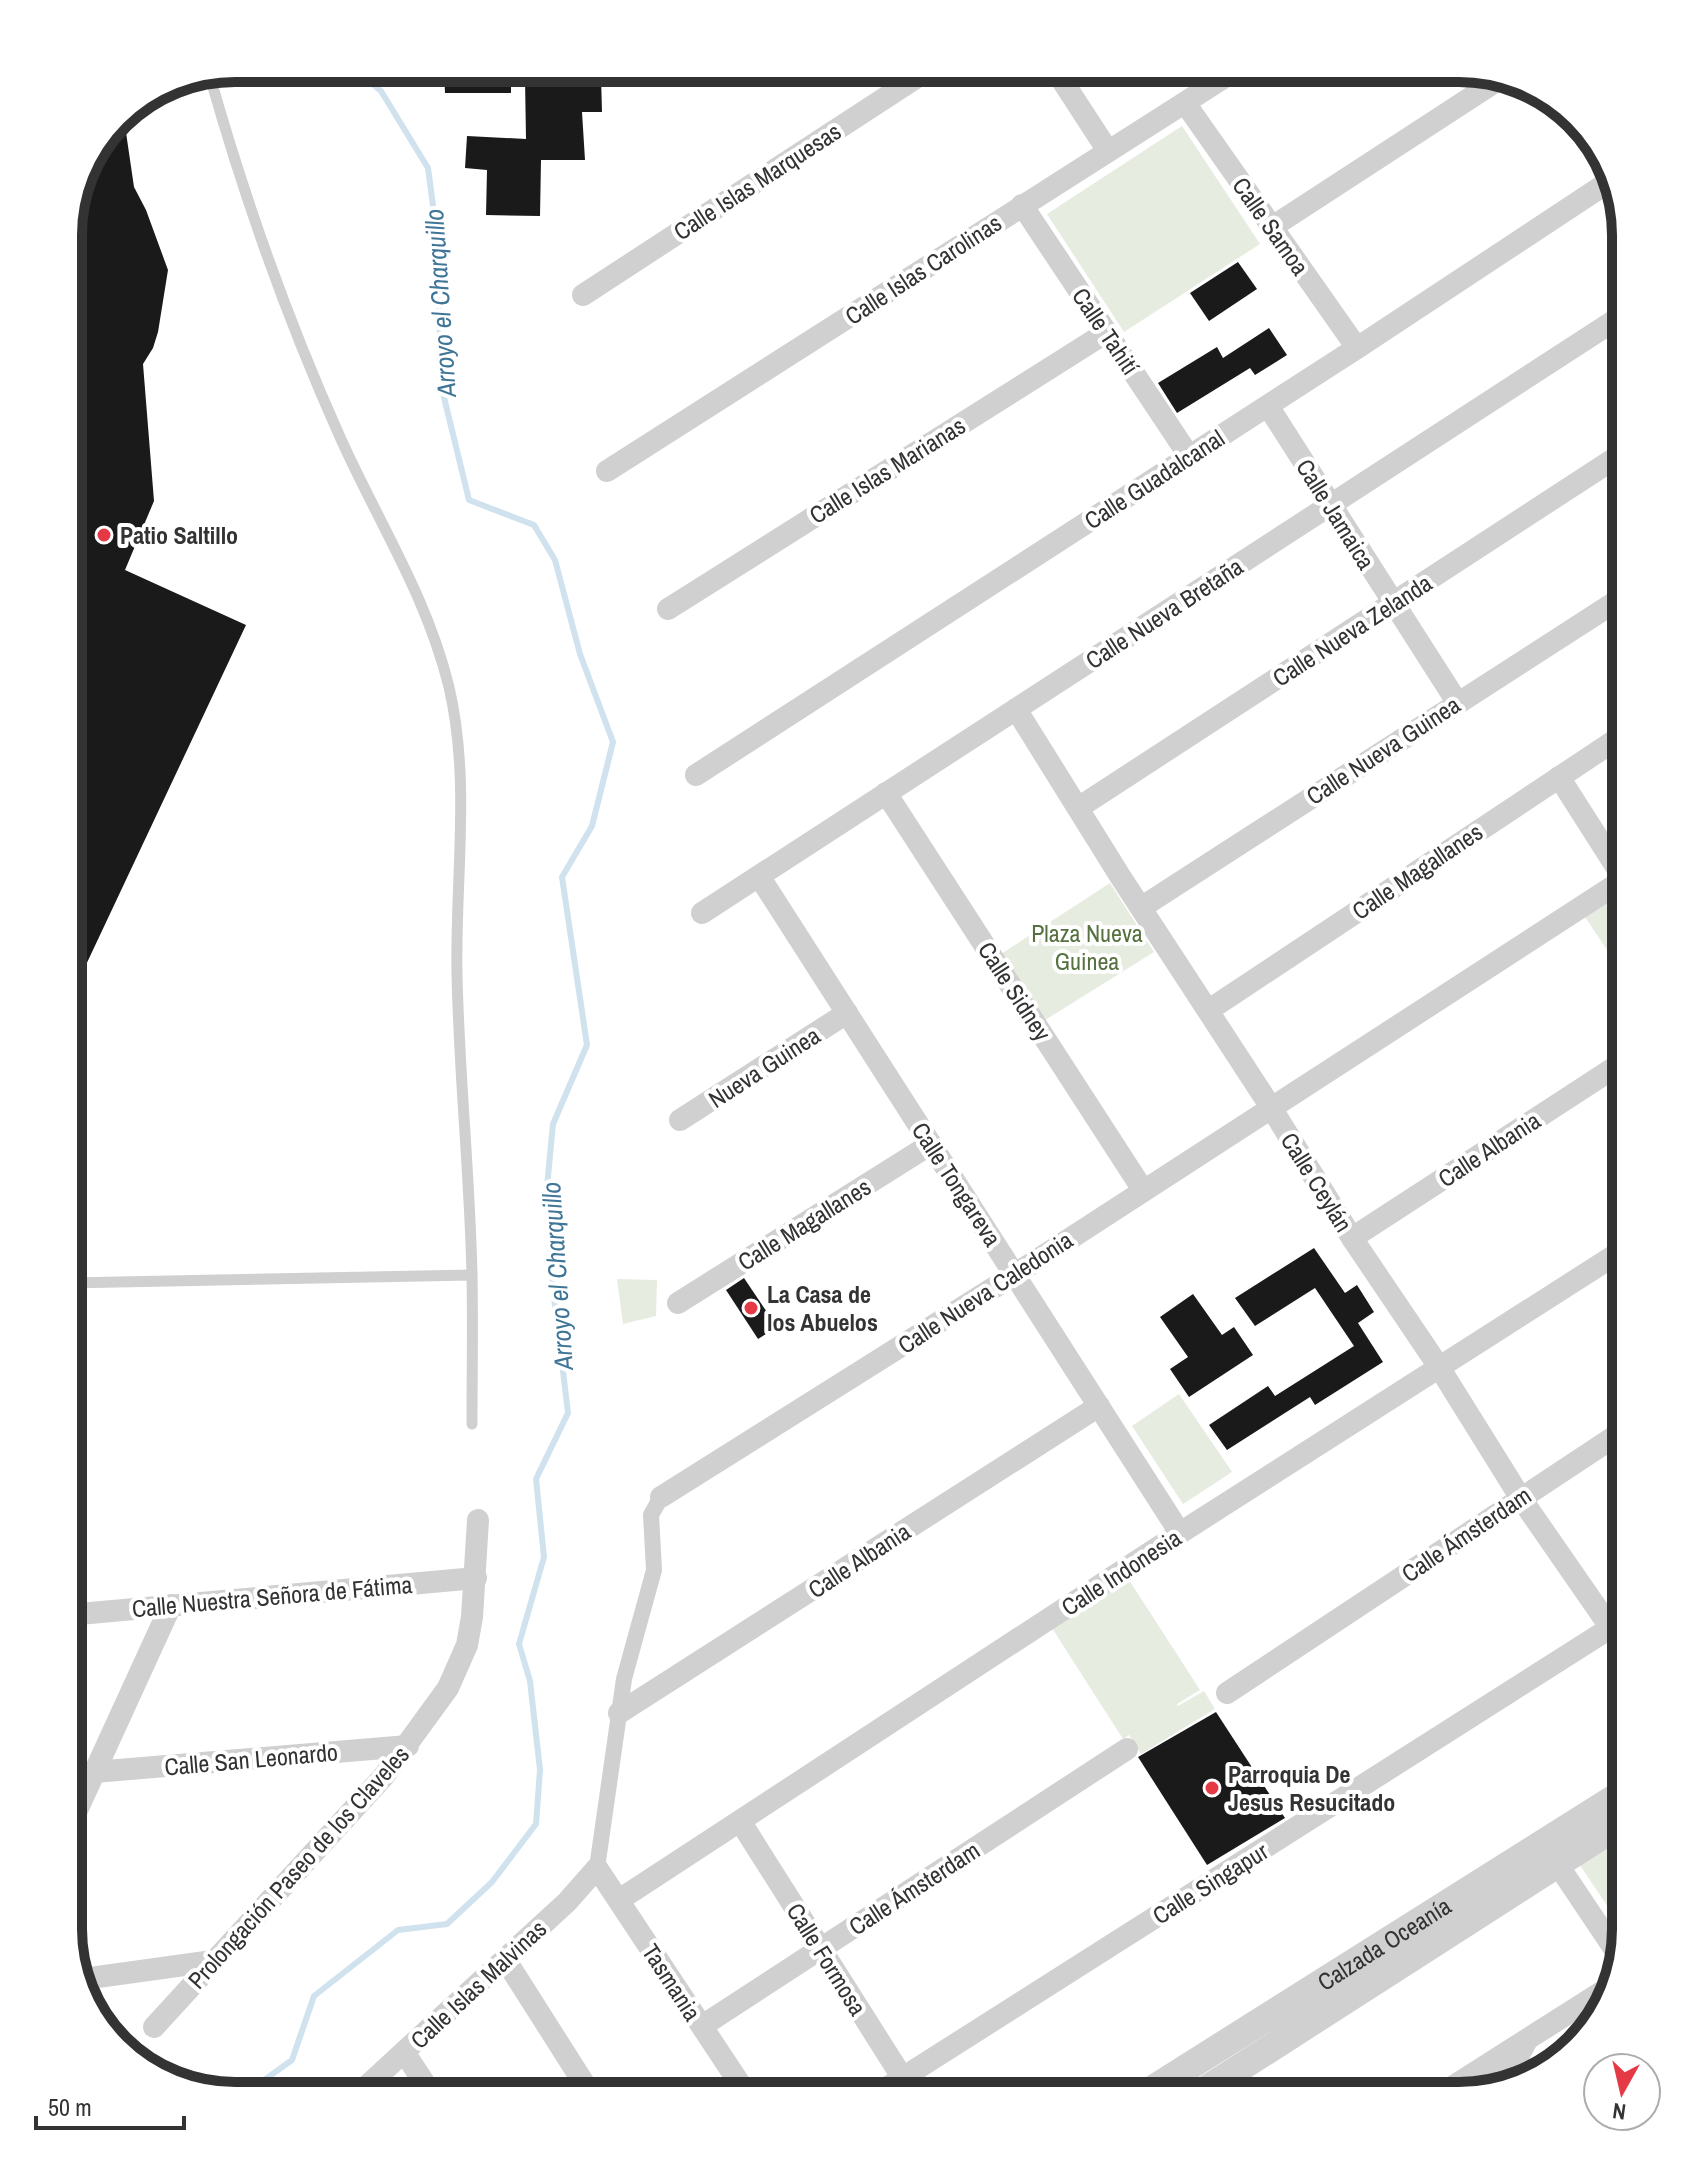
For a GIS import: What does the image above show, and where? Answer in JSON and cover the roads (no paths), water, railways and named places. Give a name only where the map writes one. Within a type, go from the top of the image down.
[{"type":"street","name":"Calle Islas Marquesas","points":[[583,295],[910,82]]},
{"type":"street","points":[[1063,82],[1108,151]]},
{"type":"street","name":"Calle Islas Carolinas","points":[[607,471],[1217,82]]},
{"type":"street","points":[[1272,227],[1490,85]]},
{"type":"street","name":"Calle Samoa","points":[[1185,103],[1357,348]]},
{"type":"street","name":"Calle Guadalcanal","points":[[696,775],[1604,185]]},
{"type":"street","name":"Calle Tahití","points":[[1022,205],[1189,456]]},
{"type":"street","name":"Calle Nueva Bretaña","points":[[702,913],[1612,322]]},
{"type":"street","name":"Calle Islas Marianas","points":[[668,609],[1107,332]]},
{"type":"street","name":"Calle Jamaica","points":[[1268,406],[1457,702]]},
{"type":"street","name":"Calle Nueva Zelanda","points":[[1078,808],[1612,460]]},
{"type":"street","name":"Calle Nueva Guinea","points":[[1142,907],[1612,604]]},
{"type":"street","name":"Calle Ceylán","points":[[1016,709],[1520,1497],[1612,1615]]},
{"type":"street","name":"Calle Magallanes","points":[[1209,1010],[1612,742]]},
{"type":"street","points":[[1559,777],[1612,859]]},
{"type":"street","name":"Calle Sidney","points":[[886,793],[1143,1190]]},
{"type":"street","name":"Calle Tongareva","points":[[759,876],[1180,1533]]},
{"type":"street","name":"Calle Nueva Caledonia","points":[[597,1868],[624,1679],[654,1570],[651,1515],[661,1497],[1014,1275],[1612,887]]},
{"type":"street","name":"Nueva Guinea","points":[[680,1120],[847,1013]]},
{"type":"street","name":"Calle Albania","points":[[1352,1238],[1612,1069]]},
{"type":"street","name":"Calle Magallanes","points":[[678,1303],[931,1144]]},
{"type":"street","name":"Calle Indonesia","points":[[619,1900],[1180,1533],[1612,1257]]},
{"type":"street","name":"Calle Albania","points":[[619,1713],[1099,1406]]},
{"type":"street","name":"Calle Ámsterdam","points":[[1227,1693],[1612,1438]]},
{"type":"street","name":"Prolongación Paseo de los Claveles","points":[[154,2027],[356,1809],[408,1746],[459,1667],[470,1631],[478,1520]]},
{"type":"street","name":"Calle Nuestra Señora de Fátima","points":[[82,1614],[476,1578]]},
{"type":"street","points":[[82,1799],[171,1605]]},
{"type":"street","name":"Calle Singapur","points":[[916,2082],[1612,1627]]},
{"type":"street","name":"Calle San Leonardo","points":[[94,1772],[408,1746]]},
{"type":"street","name":"Calle Ámsterdam","points":[[702,2026],[1127,1749]]},
{"type":"street","name":"Calzada Oceanía","points":[[1164,2082],[1612,1800]]},
{"type":"street","name":"Calle Formosa","points":[[740,1821],[905,2082]]},
{"type":"street","name":"Calzada Oceanía","points":[[1228,2082],[1612,1829]]},
{"type":"street","points":[[1558,1865],[1611,1944]]},
{"type":"street","name":"Tasmania","points":[[597,1868],[739,2082]]},
{"type":"street","name":"Calle Islas Malvinas","points":[[371,2082],[567,1902],[597,1868]]},
{"type":"street","points":[[505,1959],[583,2082]]},
{"type":"street","points":[[90,1978],[213,1961]]},
{"type":"street","points":[[1461,2082],[1597,1995]]},
{"type":"street","points":[[1509,2073],[1527,2041]]},
{"type":"street","points":[[404,2052],[424,2082]]},
{"type":"street","points":[[1204,2057],[1211,2082]]},
{"type":"lane","points":[[212,84],[249,204],[286,306],[341,439],[419,595],[449,688],[461,782],[457,993],[472,1275],[472,1424]]},
{"type":"lane","points":[[82,1283],[472,1275]]},
{"type":"waterway","name":"Arroyo el Charquillo","points":[[261,2082],[292,2060],[314,1996],[398,1930],[447,1924],[492,1882],[536,1824],[540,1770],[530,1681],[519,1644],[544,1557],[536,1479],[568,1413],[553,1288],[547,1187],[553,1124],[587,1045],[562,877],[592,826],[613,742],[580,654],[555,560],[534,525],[469,500],[442,389],[436,228],[428,168],[381,91],[370,82]]},
{"type":"place","name":"Patio Saltillo","points":[[104,535]]},
{"type":"place","name":"La Casa de los Abuelos","points":[[751,1308]]},
{"type":"place","name":"Parroquia De Jesus Resucitado","points":[[1212,1788]]},
{"type":"park label","name":"Plaza Nueva Guinea","points":[[1087,947]]}]
